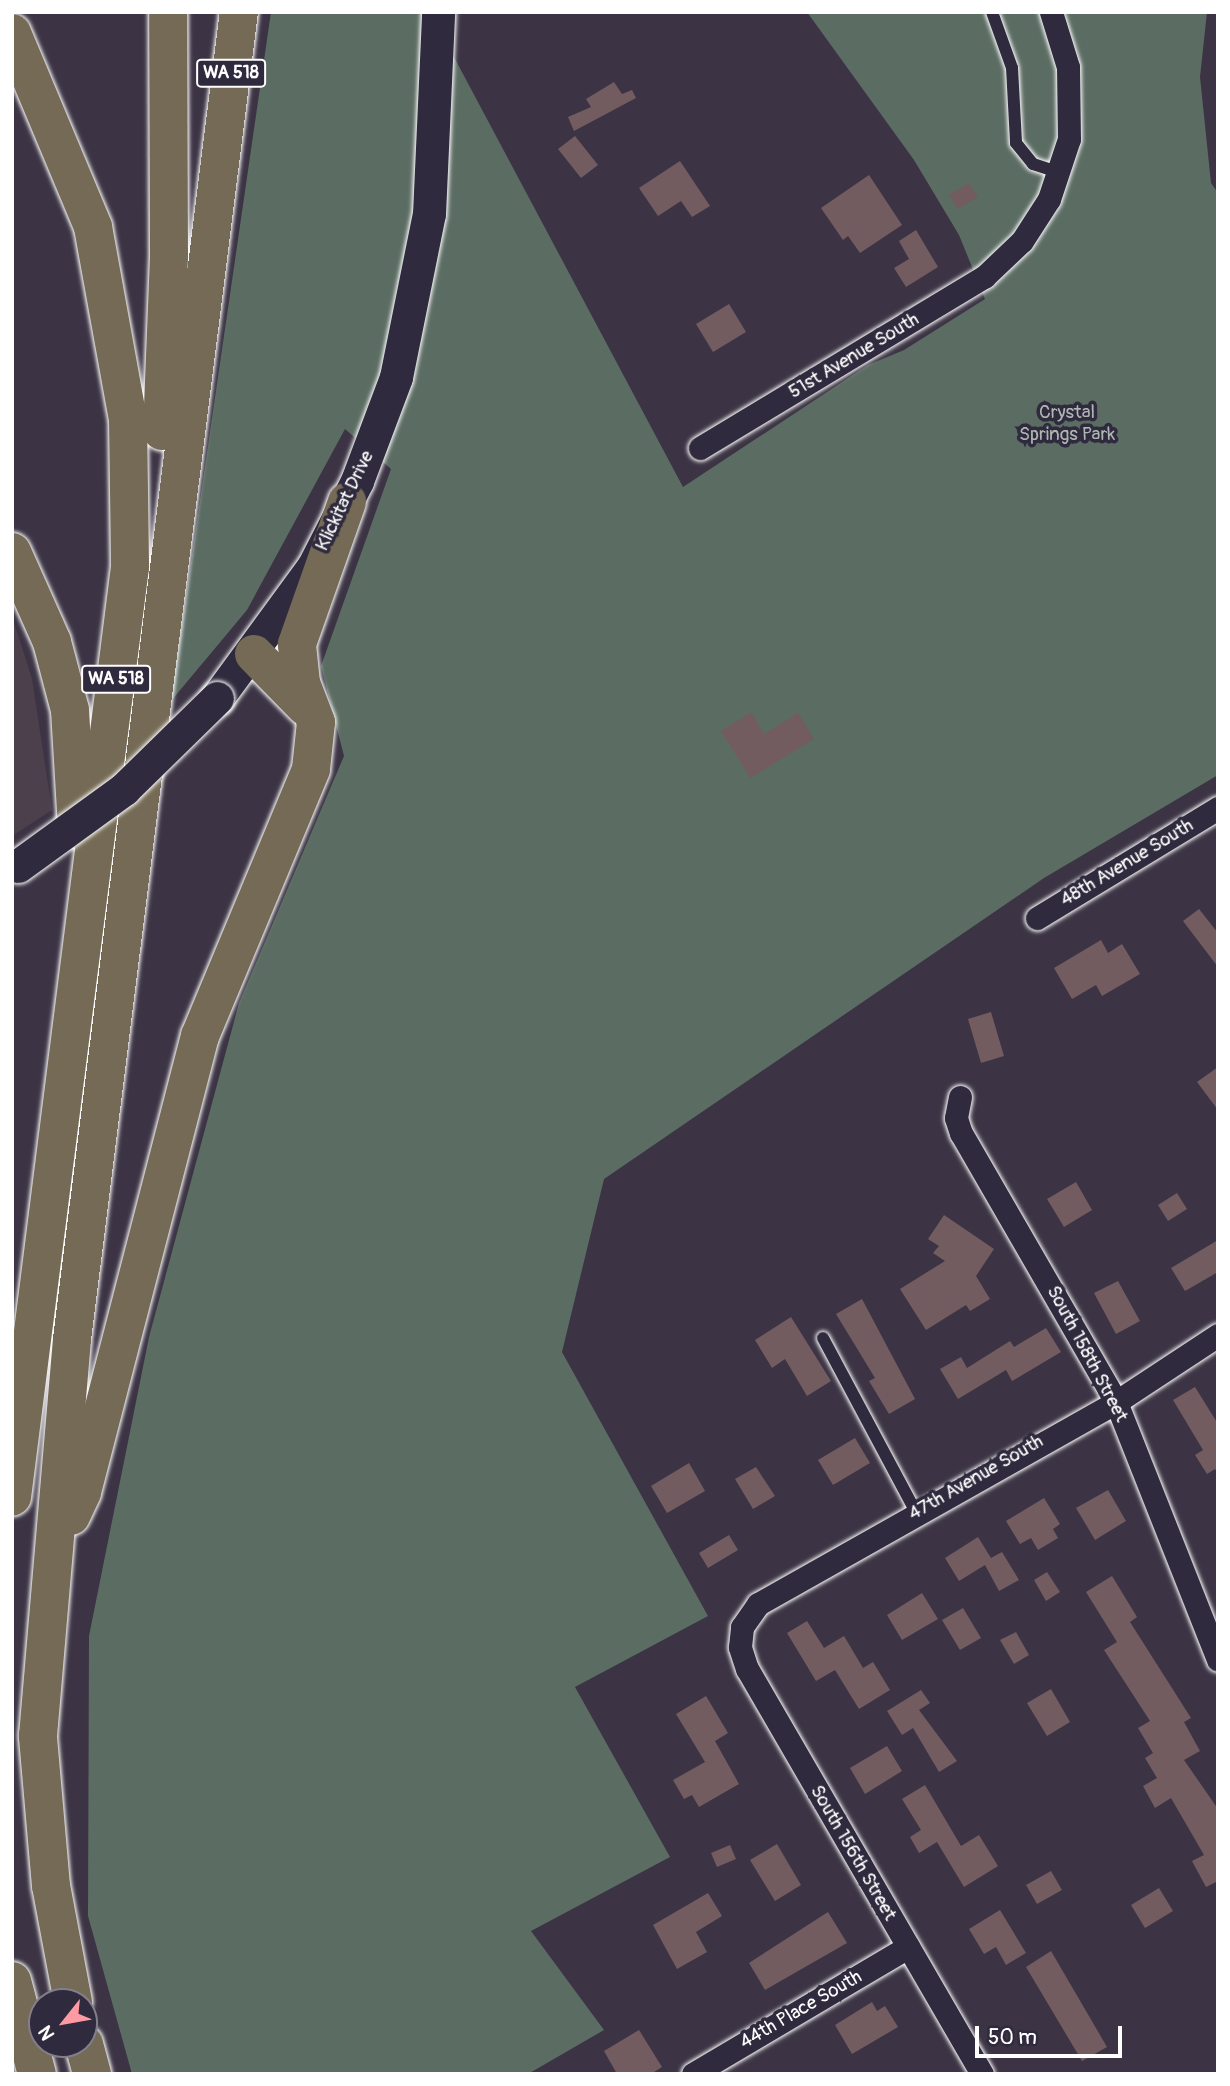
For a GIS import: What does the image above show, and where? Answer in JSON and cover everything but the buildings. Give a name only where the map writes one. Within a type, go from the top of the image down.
[{"type":"highway","points":[[152,674],[169,256],[168,12]]},
{"type":"highway","name":"WA 518","points":[[70,1988],[51,1886],[38,1736],[72,1339],[152,674],[239,12]]},
{"type":"highway","name":"WA 518","points":[[12,33],[93,227],[128,419],[130,540],[12,1497]]},
{"type":"highway","points":[[54,1553],[82,1492],[200,1036],[311,769],[316,722],[301,683],[297,644],[347,502]]},
{"type":"highway","points":[[12,552],[52,642],[70,710],[78,788],[32,1339]]},
{"type":"highway","points":[[254,654],[295,692],[316,722]]},
{"type":"highway","points":[[12,1981],[37,2074]]},
{"type":"main road","name":"Klickitat Drive","points":[[15,867],[124,789],[218,698],[254,654],[313,567],[347,502],[380,423],[416,297],[429,214],[438,12]]},
{"type":"street","name":"51st Avenue South","points":[[700,449],[1004,260],[1037,221],[1060,173],[1071,100],[1068,67],[1051,12]]},
{"type":"street","name":"48th Avenue South","points":[[1037,918],[1218,808]]},
{"type":"street","name":"South 158th Street","points":[[960,1097],[956,1118],[961,1133],[1116,1402],[1218,1660]]},
{"type":"street","name":"47th Avenue South","points":[[742,1627],[758,1604],[916,1512],[1116,1402],[1218,1335]]},
{"type":"street","name":"South 156th Street","points":[[742,1627],[740,1647],[747,1669],[982,2074]]},
{"type":"street","name":"44th Place South","points":[[693,2074],[908,1947]]},
{"type":"lane","points":[[992,12],[1013,68],[1016,143],[1033,164],[1060,173]]},
{"type":"lane","points":[[823,1338],[916,1512]]},
{"type":"shaded area","points":[[12,616],[32,679],[52,810],[12,836]]},
{"type":"green space","name":"Crystal Springs Park","points":[[271,12],[430,12],[683,487],[868,365],[904,350],[985,299],[959,235],[914,160],[807,12],[1207,12],[1200,77],[1211,183],[1218,193],[1218,775],[1044,878],[604,1179],[562,1352],[708,1616],[575,1687],[670,1857],[531,1931],[604,2030],[528,2074],[132,2074],[88,1916],[89,1636],[149,1337],[239,1003],[344,756],[321,666],[391,469],[345,429],[247,610],[171,701]]}]
